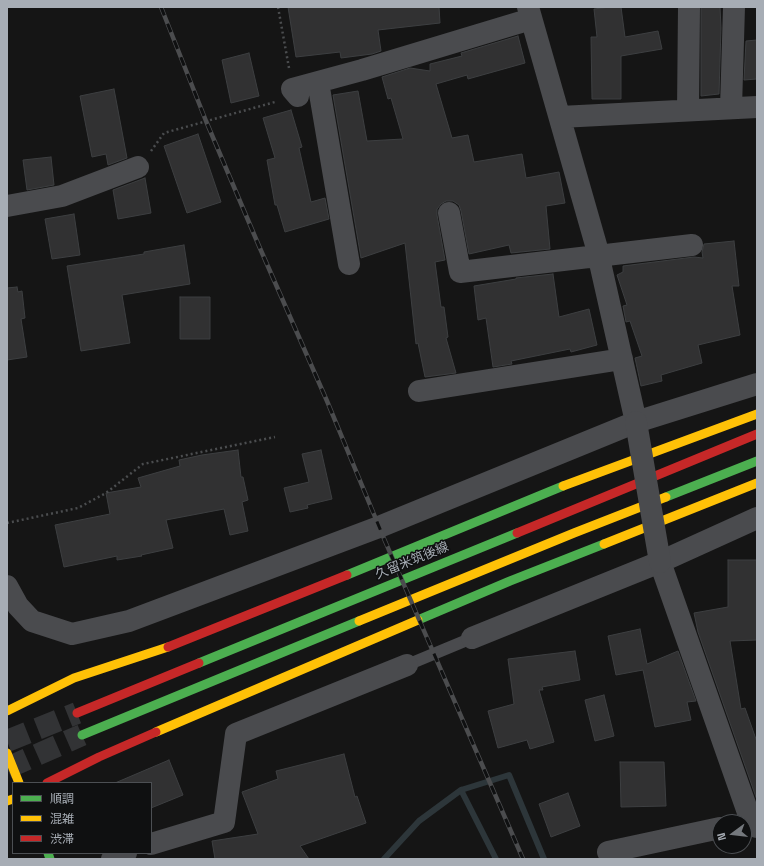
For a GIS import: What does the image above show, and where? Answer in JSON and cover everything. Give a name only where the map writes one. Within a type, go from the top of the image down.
[{"type":"main road","points":[[7,711],[74,678],[152,653],[212,630],[558,488],[757,414]]},
{"type":"main road","name":"久留米筑後線","points":[[77,713],[757,434]]},
{"type":"main road","points":[[82,735],[581,530],[757,460]]},
{"type":"main road","points":[[49,782],[99,757],[495,587],[757,483]]},
{"type":"main road","points":[[7,752],[19,782]]},
{"type":"street","points":[[688,110],[689,7]]},
{"type":"street","points":[[731,108],[734,7]]},
{"type":"street","points":[[295,92],[318,82],[362,70],[529,13],[599,255],[636,422],[660,562],[748,814]]},
{"type":"street","points":[[318,82],[349,264]]},
{"type":"street","points":[[560,116],[757,107]]},
{"type":"street","points":[[7,206],[62,196],[138,167]]},
{"type":"street","points":[[449,214],[460,272],[692,245]]},
{"type":"street","points":[[419,391],[622,359]]},
{"type":"street","points":[[7,586],[18,606],[32,621],[72,634],[129,621],[379,527],[636,422],[757,384]]},
{"type":"street","points":[[472,638],[660,562],[757,518]]},
{"type":"street","points":[[152,844],[224,822],[236,734],[407,665]]},
{"type":"street","points":[[608,852],[712,830]]},
{"type":"street","points":[[112,859],[124,854]]},
{"type":"lane","points":[[407,665],[472,638]]},
{"type":"path","points":[[138,167],[164,133],[239,111],[295,92],[278,7]]},
{"type":"path","points":[[7,523],[78,508],[106,493],[144,464],[275,437]]},
{"type":"building","points":[[288,7],[439,7],[440,23],[378,30],[381,51],[372,54],[341,58],[340,52],[296,57]]},
{"type":"building","points":[[621,7],[625,37],[658,31],[662,49],[621,56],[621,99],[592,99],[591,37],[597,37],[594,9]]},
{"type":"building","points":[[701,7],[720,7],[721,28],[719,94],[701,96]]},
{"type":"building","points":[[518,36],[525,63],[468,79],[467,75],[436,84],[452,138],[468,135],[474,162],[522,154],[526,178],[559,172],[565,203],[546,206],[550,249],[511,253],[509,245],[469,254],[459,205],[453,201],[446,201],[441,204],[437,209],[437,215],[445,260],[435,262],[441,307],[444,307],[448,337],[446,338],[456,373],[425,377],[418,343],[416,344],[405,243],[361,258],[333,95],[358,91],[367,141],[403,139],[391,98],[388,99],[382,77],[410,68],[430,71],[430,64],[462,56],[461,53]]},
{"type":"building","points":[[757,40],[757,79],[744,80],[746,41]]},
{"type":"building","points":[[249,53],[259,96],[231,103],[222,60]]},
{"type":"building","points":[[114,89],[127,158],[108,165],[106,154],[92,157],[80,96]]},
{"type":"building","points":[[291,110],[302,147],[299,148],[311,202],[325,198],[329,219],[285,232],[277,205],[275,205],[267,160],[275,158],[263,118]]},
{"type":"building","points":[[198,134],[221,202],[187,213],[164,146]]},
{"type":"building","points":[[51,157],[54,185],[27,190],[23,160]]},
{"type":"building","points":[[145,178],[151,213],[118,219],[113,190]]},
{"type":"building","points":[[74,214],[80,255],[52,259],[45,219]]},
{"type":"building","points":[[734,241],[739,286],[732,286],[740,335],[698,345],[702,363],[661,375],[662,381],[641,386],[635,358],[642,356],[630,321],[626,322],[623,306],[627,305],[617,275],[623,272],[623,266],[694,257],[703,258],[702,252],[704,244]]},
{"type":"building","points":[[184,245],[190,284],[122,295],[130,343],[81,351],[67,266],[144,254],[144,252]]},
{"type":"building","points":[[553,274],[559,317],[589,309],[597,345],[571,352],[570,349],[511,361],[512,364],[493,367],[486,318],[478,320],[474,286],[516,278]]},
{"type":"building","points":[[17,287],[18,292],[22,291],[25,318],[21,319],[27,357],[7,360],[7,288]]},
{"type":"building","points":[[180,297],[210,297],[210,339],[180,339]]},
{"type":"building","points":[[238,450],[241,477],[243,477],[248,500],[242,502],[248,531],[230,535],[224,509],[166,520],[173,548],[141,555],[142,556],[117,560],[117,556],[64,567],[55,525],[110,514],[106,493],[141,487],[138,478],[180,466],[179,460]]},
{"type":"building","points":[[321,450],[332,499],[307,505],[308,508],[290,512],[284,488],[309,482],[302,454]]},
{"type":"building","points":[[728,560],[757,560],[757,640],[730,641],[741,709],[745,708],[757,742],[757,800],[698,632],[694,613],[728,607]]},
{"type":"building","points":[[640,629],[647,664],[678,651],[696,701],[687,702],[691,720],[655,727],[643,670],[616,675],[608,636]]},
{"type":"building","points":[[575,651],[580,680],[542,687],[543,690],[539,690],[554,742],[530,749],[527,740],[498,748],[488,711],[514,704],[508,659]]},
{"type":"building","points":[[604,695],[614,736],[595,741],[585,700]]},
{"type":"building","points":[[344,754],[355,797],[357,796],[366,823],[300,846],[309,859],[215,859],[212,841],[258,834],[242,792],[278,779],[276,771]]},
{"type":"building","points":[[169,760],[183,795],[152,808],[152,782],[117,782]]},
{"type":"building","points":[[620,762],[664,762],[666,806],[621,807]]},
{"type":"building","points":[[568,793],[580,826],[551,837],[539,804]]},
{"type":"waterway","points":[[461,790],[509,775],[544,859]]},
{"type":"waterway","points":[[384,859],[419,821],[461,790],[496,859]]},
{"type":"tunnel","points":[[7,741],[77,713]]},
{"type":"tunnel","points":[[7,768],[82,735]]},
{"type":"railway","points":[[161,7],[206,121],[259,246],[523,859]]},
{"type":"traffic: fast","points":[[666,497],[757,461]]},
{"type":"traffic: fast","points":[[347,575],[563,486]]},
{"type":"traffic: fast","points":[[199,663],[517,533]]},
{"type":"traffic: fast","points":[[418,620],[510,581],[604,544]]},
{"type":"traffic: fast","points":[[82,735],[359,621]]},
{"type":"traffic: fast","points":[[48,854],[50,859]]},
{"type":"traffic: slow","points":[[563,486],[757,414]]},
{"type":"traffic: slow","points":[[604,544],[757,483]]},
{"type":"traffic: slow","points":[[359,621],[666,497]]},
{"type":"traffic: slow","points":[[156,732],[418,620]]},
{"type":"traffic: slow","points":[[7,711],[74,678],[168,647]]},
{"type":"traffic: slow","points":[[7,753],[19,782]]},
{"type":"traffic: slow","points":[[7,801],[12,799]]},
{"type":"traffic: jam","points":[[517,533],[757,434]]},
{"type":"traffic: jam","points":[[168,647],[347,575]]},
{"type":"traffic: jam","points":[[77,713],[199,663]]},
{"type":"traffic: jam","points":[[49,782],[99,757],[156,732]]}]
